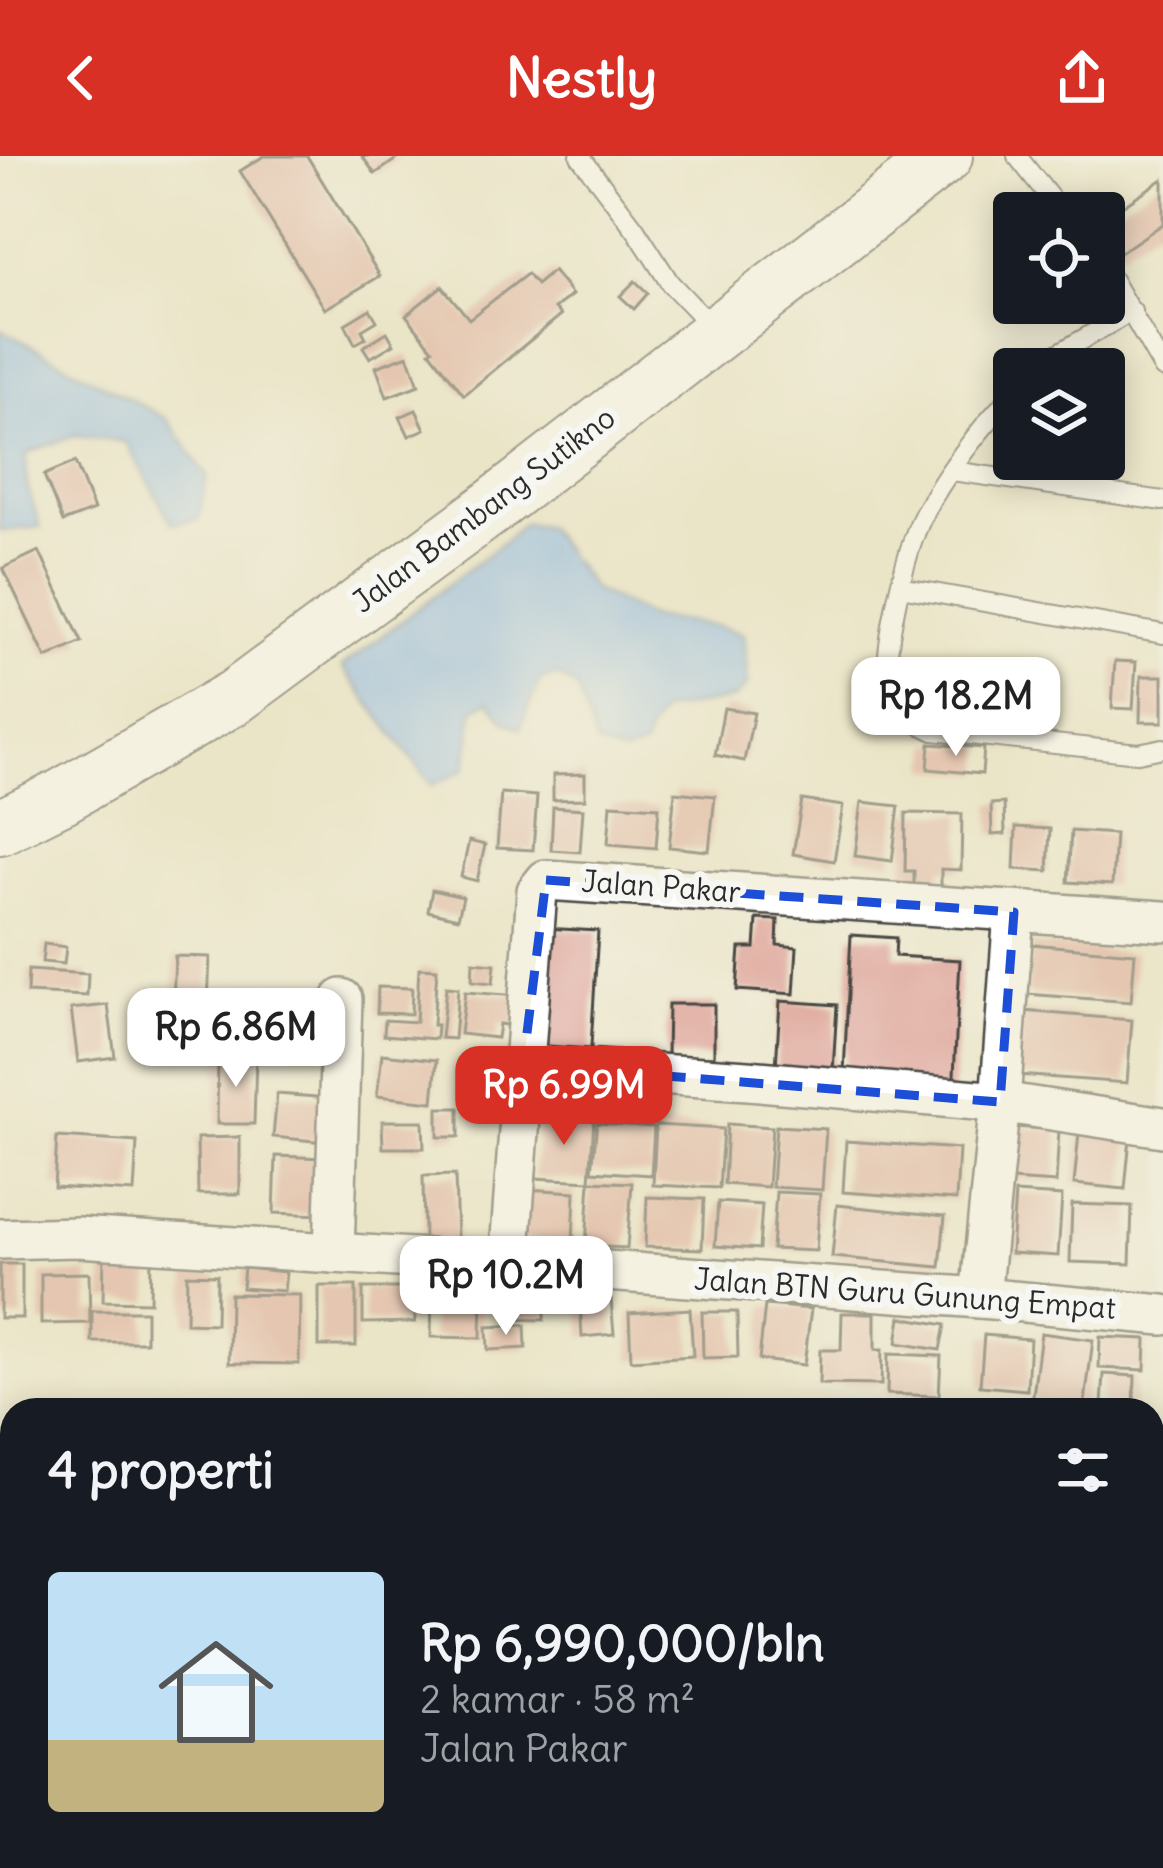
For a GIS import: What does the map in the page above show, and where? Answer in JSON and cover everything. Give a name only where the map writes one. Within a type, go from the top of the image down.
[{"type":"street","name":"Jalan Bambang Sutikno","points":[[0,827],[235,697],[491,508],[945,156]]},
{"type":"street","name":"Jalan Pakar","points":[[509,1264],[537,891],[545,880],[1163,921]]},
{"type":"street","points":[[980,1298],[1014,912]]},
{"type":"street","points":[[334,1253],[342,999]]},
{"type":"street","points":[[523,1065],[1000,1102],[1163,1127]]},
{"type":"street","name":"Jalan BTN Guru Gunung Empat","points":[[0,1239],[77,1237],[509,1264],[1163,1315]]},
{"type":"lane","points":[[580,156],[670,284],[716,332]]},
{"type":"lane","points":[[1017,156],[1045,192]]},
{"type":"lane","points":[[1125,300],[1163,368]]},
{"type":"lane","points":[[1067,348],[1132,311]]},
{"type":"lane","points":[[993,417],[920,523],[900,587],[887,666],[889,695],[897,713],[934,731],[1138,753],[1163,748]]},
{"type":"lane","points":[[952,471],[1163,501]]},
{"type":"lane","points":[[900,587],[1163,634]]},
{"type":"highlighted area","points":[[546,880],[1014,912],[1000,1102],[523,1065]]},
{"type":"water","points":[[0,329],[167,419],[207,476],[199,519],[172,523],[126,442],[74,435],[26,454],[27,485],[40,527],[0,531]]},
{"type":"water","points":[[523,523],[546,527],[594,590],[649,617],[743,634],[748,684],[733,699],[662,711],[644,747],[623,755],[596,745],[577,688],[557,675],[540,680],[520,729],[505,721],[489,701],[474,709],[466,769],[432,785],[342,667]]},
{"type":"building","points":[[264,156],[307,156],[380,276],[325,309],[240,171]]},
{"type":"building","points":[[362,156],[401,156],[375,174]]},
{"type":"building","points":[[1163,179],[1163,224],[1125,249],[1125,204]]},
{"type":"building","points":[[553,271],[572,295],[555,308],[561,315],[464,395],[406,315],[442,286],[469,319],[527,274],[536,285]]},
{"type":"building","points":[[635,281],[648,293],[634,309],[620,296]]},
{"type":"building","points":[[370,309],[377,321],[362,330],[366,338],[355,344],[345,324]]},
{"type":"building","points":[[387,332],[394,344],[370,358],[363,347]]},
{"type":"building","points":[[408,355],[419,385],[387,397],[376,367]]},
{"type":"building","points":[[416,410],[425,429],[409,436],[400,417]]},
{"type":"building","points":[[75,462],[94,510],[63,522],[44,475]]},
{"type":"building","points":[[39,551],[82,642],[46,658],[3,568]]},
{"type":"building","points":[[1115,661],[1136,662],[1133,709],[1112,708]]},
{"type":"building","points":[[1141,676],[1163,676],[1163,722],[1140,722]]},
{"type":"building","points":[[724,708],[754,713],[744,761],[715,755]]},
{"type":"building","points":[[930,744],[984,748],[982,774],[928,769]]},
{"type":"building","points":[[585,774],[585,799],[553,800],[553,775]]},
{"type":"building","points":[[675,792],[715,796],[709,851],[669,847]]},
{"type":"building","points":[[501,793],[537,796],[533,850],[497,848]]},
{"type":"building","points":[[802,800],[843,806],[834,861],[793,854]]},
{"type":"building","points":[[862,802],[899,806],[892,861],[855,856]]},
{"type":"building","points":[[1004,803],[1005,834],[992,835],[991,804]]},
{"type":"building","points":[[611,804],[659,807],[656,848],[608,844]]},
{"type":"building","points":[[553,807],[583,809],[580,852],[551,850]]},
{"type":"building","points":[[906,813],[962,814],[961,870],[941,869],[941,888],[914,887],[914,871],[905,871]]},
{"type":"building","points":[[1016,827],[1050,829],[1048,871],[1014,869]]},
{"type":"building","points":[[1071,831],[1115,834],[1112,885],[1068,882]]},
{"type":"building","points":[[469,841],[485,845],[477,881],[461,877]]},
{"type":"building","points":[[432,890],[463,897],[458,918],[428,911]]},
{"type":"building","points":[[757,919],[778,920],[777,945],[797,947],[794,994],[737,990],[740,948],[755,948]]},
{"type":"building","points":[[543,928],[598,931],[590,1062],[538,1058]]},
{"type":"building","points":[[851,935],[896,938],[895,956],[960,960],[953,1095],[844,1072]]},
{"type":"building","points":[[44,944],[66,947],[64,964],[42,962]]},
{"type":"building","points":[[1031,944],[1135,953],[1131,1002],[1027,994]]},
{"type":"building","points":[[175,956],[210,957],[208,1004],[173,1003]]},
{"type":"building","points":[[473,962],[495,964],[493,983],[472,981]]},
{"type":"building","points":[[419,968],[437,969],[436,1039],[384,1035],[385,1020],[416,1022]]},
{"type":"building","points":[[28,970],[88,974],[87,996],[27,993]]},
{"type":"building","points":[[378,987],[412,988],[411,1014],[377,1013]]},
{"type":"building","points":[[446,987],[458,988],[454,1039],[441,1038]]},
{"type":"building","points":[[465,992],[518,996],[514,1026],[499,1024],[497,1038],[460,1034]]},
{"type":"building","points":[[780,1001],[837,1005],[833,1071],[776,1068]]},
{"type":"building","points":[[668,1004],[714,1004],[714,1057],[667,1056]]},
{"type":"building","points":[[108,1005],[115,1057],[78,1062],[71,1009]]},
{"type":"building","points":[[1023,1011],[1132,1020],[1127,1083],[1018,1075]]},
{"type":"building","points":[[382,1054],[437,1060],[433,1102],[377,1096]]},
{"type":"building","points":[[218,1055],[256,1056],[254,1124],[217,1124]]},
{"type":"building","points":[[277,1094],[329,1098],[325,1142],[273,1137]]},
{"type":"building","points":[[438,1108],[459,1108],[459,1137],[438,1137]]},
{"type":"building","points":[[538,1115],[594,1118],[590,1181],[534,1178]]},
{"type":"building","points":[[382,1121],[423,1121],[424,1148],[383,1148]]},
{"type":"building","points":[[597,1123],[654,1127],[651,1175],[592,1171]]},
{"type":"building","points":[[727,1124],[772,1127],[768,1187],[724,1184]]},
{"type":"building","points":[[656,1125],[723,1129],[719,1188],[653,1185]]},
{"type":"building","points":[[776,1126],[826,1129],[822,1190],[772,1187]]},
{"type":"building","points":[[1014,1127],[1059,1130],[1056,1183],[1011,1180]]},
{"type":"building","points":[[1079,1133],[1130,1138],[1125,1189],[1074,1184]]},
{"type":"building","points":[[57,1137],[137,1142],[134,1192],[54,1187]]},
{"type":"building","points":[[240,1137],[240,1194],[198,1194],[197,1138]]},
{"type":"building","points":[[846,1141],[959,1149],[956,1200],[843,1192]]},
{"type":"building","points":[[276,1156],[323,1158],[321,1215],[274,1213]]},
{"type":"building","points":[[455,1175],[457,1239],[424,1240],[423,1176]]},
{"type":"building","points":[[590,1181],[632,1183],[627,1248],[586,1246]]},
{"type":"building","points":[[525,1189],[575,1192],[573,1242],[523,1239]]},
{"type":"building","points":[[776,1192],[820,1194],[816,1251],[772,1249]]},
{"type":"building","points":[[1015,1193],[1062,1196],[1058,1256],[1011,1253]]},
{"type":"building","points":[[647,1197],[704,1199],[702,1249],[645,1247]]},
{"type":"building","points":[[718,1202],[762,1205],[759,1249],[715,1246]]},
{"type":"building","points":[[1072,1204],[1132,1206],[1130,1264],[1070,1262]]},
{"type":"building","points":[[837,1205],[945,1216],[940,1267],[832,1257]]},
{"type":"building","points":[[104,1256],[151,1257],[150,1302],[103,1301]]},
{"type":"building","points":[[0,1264],[22,1264],[22,1318],[0,1318]]},
{"type":"building","points":[[244,1268],[286,1272],[284,1291],[242,1288]]},
{"type":"building","points":[[89,1273],[90,1323],[41,1324],[41,1274]]},
{"type":"building","points":[[187,1274],[217,1275],[216,1324],[186,1323]]},
{"type":"building","points":[[319,1286],[356,1286],[356,1346],[319,1346]]},
{"type":"building","points":[[363,1288],[414,1288],[415,1322],[363,1323]]},
{"type":"building","points":[[230,1294],[300,1295],[299,1364],[229,1363]]},
{"type":"building","points":[[432,1294],[482,1295],[481,1338],[431,1337]]},
{"type":"building","points":[[611,1299],[614,1334],[582,1337],[580,1301]]},
{"type":"building","points":[[505,1302],[544,1304],[544,1320],[505,1319]]},
{"type":"building","points":[[765,1305],[811,1309],[804,1365],[759,1360]]},
{"type":"building","points":[[690,1309],[693,1356],[631,1360],[629,1313]]},
{"type":"building","points":[[92,1311],[146,1311],[146,1342],[92,1342]]},
{"type":"building","points":[[702,1312],[737,1312],[738,1357],[703,1358]]},
{"type":"building","points":[[842,1313],[875,1313],[875,1350],[882,1350],[881,1385],[819,1384],[820,1350],[841,1350]]},
{"type":"building","points":[[901,1317],[945,1325],[940,1350],[897,1343]]},
{"type":"building","points":[[525,1325],[526,1348],[488,1350],[487,1327]]},
{"type":"building","points":[[1041,1333],[1093,1340],[1086,1398],[1033,1398]]},
{"type":"building","points":[[984,1335],[1030,1339],[1027,1390],[980,1386]]},
{"type":"building","points":[[1100,1337],[1146,1339],[1145,1370],[1099,1368]]},
{"type":"building","points":[[888,1354],[941,1356],[939,1396],[887,1394]]},
{"type":"building","points":[[1104,1374],[1135,1376],[1134,1398],[1102,1398]]}]
